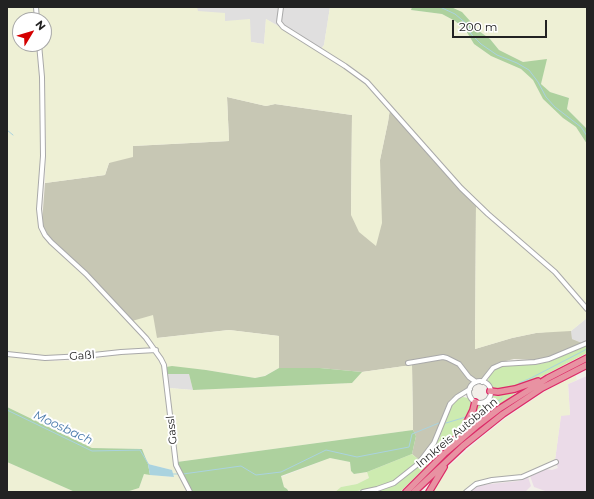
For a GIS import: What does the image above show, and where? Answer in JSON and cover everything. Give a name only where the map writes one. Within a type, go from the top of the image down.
[{"type":"highway","name":"Innkreis Autobahn","points":[[406,492],[444,454],[499,409],[548,378],[587,358]]},
{"type":"highway","name":"Innkreis Autobahn","points":[[414,492],[483,429],[542,388],[587,365]]},
{"type":"highway","points":[[490,391],[498,392],[515,389],[548,378]]},
{"type":"highway","points":[[444,454],[464,428],[473,410],[475,402]]},
{"type":"highway","points":[[429,492],[438,475],[452,456]]},
{"type":"street","points":[[281,7],[279,22],[283,27],[345,66],[367,82],[466,193],[554,272],[587,309]]},
{"type":"street","points":[[40,52],[42,77],[43,156],[40,208],[41,227],[51,242],[86,274],[156,350]]},
{"type":"street","points":[[482,382],[493,368],[502,364],[535,362],[549,359],[587,343]]},
{"type":"street","name":"Gaßl","points":[[7,354],[45,358],[156,350]]},
{"type":"street","name":"Gassl","points":[[156,350],[164,365],[176,465],[190,492]]},
{"type":"street","points":[[408,363],[442,357],[447,358],[459,364],[469,377],[476,382],[482,382],[487,385],[490,391],[490,396],[487,401],[481,403],[475,402],[470,396],[469,377]]},
{"type":"street","points":[[487,385],[488,376]]},
{"type":"street","points":[[363,492],[378,490],[394,483],[418,464],[434,443],[450,404],[476,382]]},
{"type":"street","points":[[462,395],[470,396]]},
{"type":"street","points":[[466,492],[476,484],[492,480],[522,478],[556,462]]},
{"type":"shaded area","points":[[7,7],[34,7],[34,12],[12,12],[12,52],[38,52],[40,77],[41,156],[37,209],[39,228],[47,241],[84,276],[149,343],[150,348],[83,355],[7,353]]},
{"type":"shaded area","points":[[37,7],[197,7],[198,11],[225,13],[225,21],[250,19],[251,42],[264,44],[266,19],[320,50],[368,85],[390,109],[380,160],[382,223],[376,246],[359,232],[351,215],[352,115],[275,104],[266,106],[227,97],[229,141],[133,146],[133,157],[109,163],[105,175],[45,183],[46,145],[41,52],[52,52],[52,12],[37,12]]},
{"type":"shaded area","points":[[197,7],[330,7],[324,45],[320,50],[266,19],[264,44],[251,42],[225,21],[197,11]]},
{"type":"shaded area","points":[[330,7],[412,7],[411,10],[442,14],[455,21],[465,29],[474,44],[491,56],[521,69],[533,80],[543,99],[563,118],[576,127],[587,144],[587,307],[561,276],[484,209],[457,181],[369,81],[321,49],[324,45]]},
{"type":"shaded area","points":[[451,7],[587,7],[587,129],[567,109],[569,98],[550,92],[541,84],[546,60],[523,62],[499,50],[490,39],[479,31],[462,13]]},
{"type":"shaded area","points":[[227,97],[266,106],[275,104],[352,115],[351,215],[380,188],[380,160],[390,109],[476,205],[475,349],[512,338],[555,331],[571,331],[572,339],[582,343],[552,356],[534,360],[514,359],[497,363],[488,370],[483,378],[479,380],[474,379],[470,382],[466,391],[451,399],[446,407],[437,434],[429,448],[419,460],[412,454],[416,436],[413,430],[412,365],[362,372],[320,368],[279,368],[279,336],[229,330],[157,338],[132,321],[50,240],[44,231],[42,222],[45,183],[105,175],[109,163],[133,146],[229,141]]},
{"type":"shaded area","points":[[476,205],[550,270],[587,311],[587,318],[571,331],[536,333],[512,338],[475,349]]},
{"type":"shaded area","points":[[153,315],[157,338],[229,330],[279,336],[279,368],[264,376],[255,378],[206,370],[166,367],[165,362],[156,347],[132,321]]},
{"type":"shaded area","points":[[587,318],[587,341],[582,343],[572,339],[571,331]]},
{"type":"shaded area","points":[[153,351],[163,368],[173,457],[180,479],[188,492],[126,492],[139,488],[144,474],[173,477],[172,470],[148,464],[142,449],[92,448],[7,407],[7,355],[48,361],[84,360]]},
{"type":"shaded area","points":[[412,365],[413,430],[177,462],[169,388],[193,390],[352,383],[362,372]]},
{"type":"shaded area","points":[[167,374],[189,374],[193,390],[169,388]]},
{"type":"shaded area","points":[[575,374],[577,380],[568,384],[570,415],[561,416],[555,460],[522,475],[474,482],[462,492],[432,492],[448,467],[481,438],[506,418],[544,392]]},
{"type":"shaded area","points":[[587,376],[587,492],[548,492],[534,487],[530,476],[546,469],[552,470],[558,468],[555,460],[561,415],[570,415],[568,384]]},
{"type":"shaded area","points":[[330,458],[350,462],[351,471],[354,474],[367,472],[369,478],[357,484],[341,487],[335,492],[289,492],[284,487],[281,477]]},
{"type":"shaded area","points":[[7,462],[75,492],[7,492]]},
{"type":"shaded area","points":[[528,477],[531,486],[525,492],[468,492],[481,485],[518,481]]},
{"type":"green space","points":[[412,7],[451,7],[462,12],[479,31],[490,39],[499,50],[523,62],[547,59],[541,84],[550,92],[569,98],[567,109],[587,129],[587,144],[576,127],[563,118],[543,99],[533,80],[521,69],[491,56],[474,44],[465,29],[455,21],[442,14],[411,10]]},
{"type":"green space","points":[[587,345],[587,353],[537,379],[517,387],[502,388],[497,391],[492,390],[489,385],[488,380],[490,374],[504,365],[539,364],[551,361]]},
{"type":"green space","points":[[172,366],[255,378],[265,376],[279,368],[320,368],[362,372],[352,383],[193,390],[189,374],[167,374],[166,367]]},
{"type":"green space","points":[[518,391],[461,435],[476,404],[486,403],[492,396]]},
{"type":"green space","points":[[463,397],[468,398],[471,401],[472,406],[462,428],[453,440],[400,492],[374,492],[393,486],[407,476],[422,462],[439,439],[450,407],[457,399]]},
{"type":"green space","points":[[7,407],[92,448],[142,449],[148,464],[150,475],[144,474],[139,488],[126,492],[75,492],[7,462]]},
{"type":"green space","points":[[413,430],[416,436],[412,454],[367,472],[354,474],[351,471],[350,462],[330,458],[281,476],[284,487],[289,492],[191,492],[177,462]]},
{"type":"green space","points":[[412,454],[419,460],[397,479],[385,485],[352,492],[335,492],[341,487],[357,484],[369,478],[367,472]]},
{"type":"water","points":[[148,464],[172,470],[174,477],[150,475]]},
{"type":"waterway","points":[[440,7],[455,14],[468,25],[471,34],[481,44],[497,55],[517,63],[529,70],[538,82],[546,97],[555,107],[581,127],[587,136]]},
{"type":"waterway","points":[[7,130],[13,135]]},
{"type":"waterway","name":"Moosbach","points":[[519,383],[587,349]]},
{"type":"waterway","name":"Moosbach","points":[[475,414],[491,407],[502,398]]},
{"type":"waterway","name":"Moosbach","points":[[7,410],[92,451],[140,450],[149,465]]},
{"type":"waterway","name":"Moosbach","points":[[446,423],[466,417]]},
{"type":"waterway","name":"Moosbach","points":[[183,474],[241,466],[256,475],[281,472],[326,450],[357,457],[409,447],[412,434],[439,423]]},
{"type":"waterway","name":"Moosbach","points":[[173,474],[180,474]]}]
